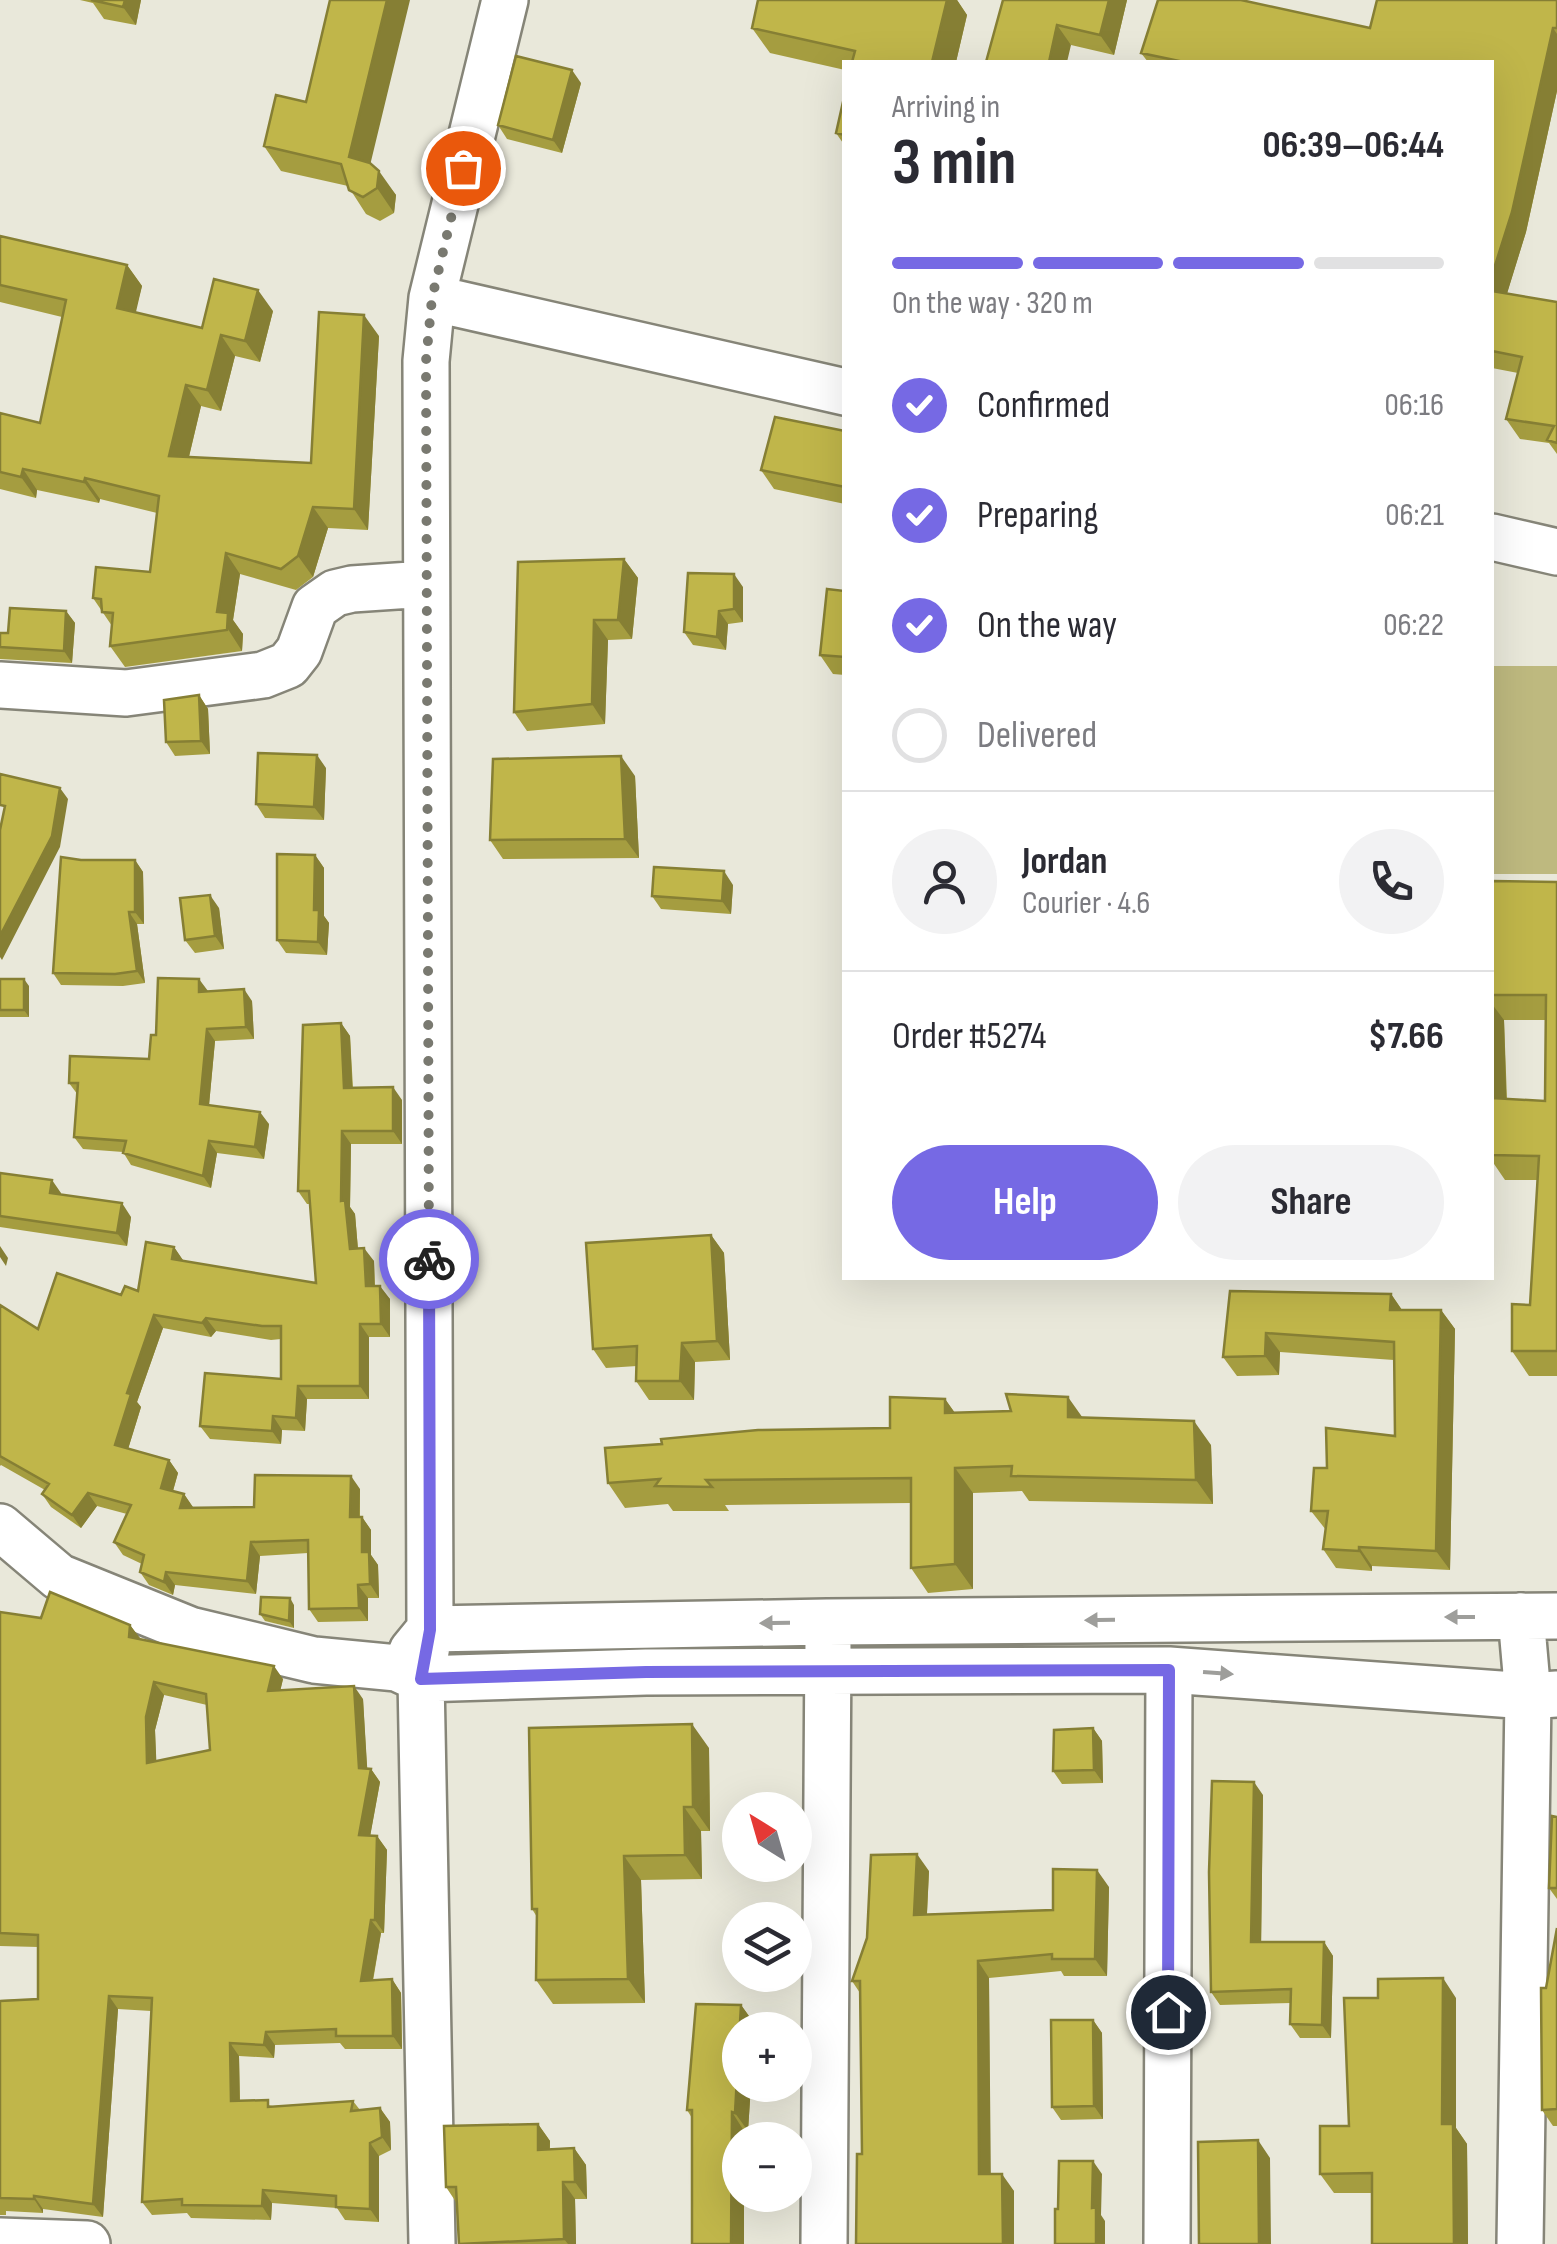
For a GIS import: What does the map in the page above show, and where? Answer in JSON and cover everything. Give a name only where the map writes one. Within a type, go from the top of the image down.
[{"type":"street","points":[[432,2244],[409,1674],[430,1630],[426,361],[432,298],[505,0]]},
{"type":"street","points":[[432,298],[842,391]]},
{"type":"street","points":[[1494,538],[1557,552]]},
{"type":"street","points":[[0,685],[126,694],[263,674],[288,665],[299,651],[314,608],[335,594],[352,589],[426,584]]},
{"type":"street","points":[[0,1526],[59,1577],[190,1630],[314,1660],[409,1674],[1169,1670],[1543,1695]]},
{"type":"street","points":[[430,1630],[1539,1616],[1543,1695],[1533,2232]]},
{"type":"street","points":[[824,2244],[830,1672],[827,1622]]},
{"type":"street","points":[[1167,2244],[1169,1670]]},
{"type":"street","points":[[0,2242],[86,2244]]},
{"type":"shaded area","points":[[1494,666],[1557,666],[1557,874],[1494,874]]},
{"type":"building","points":[[91,0],[125,0],[123,7]]},
{"type":"building","points":[[330,0],[387,0],[349,157],[370,163],[379,171],[377,188],[363,197],[349,190],[341,164],[264,146],[276,95],[306,102]]},
{"type":"building","points":[[758,0],[947,0],[932,60],[853,60],[855,51],[752,28]]},
{"type":"building","points":[[1003,0],[1109,0],[1100,35],[1057,25],[1049,60],[987,60]]},
{"type":"building","points":[[1158,0],[1241,0],[1370,28],[1377,0],[1557,0],[1557,28],[1553,28],[1512,212],[1494,269],[1494,60],[1174,60],[1141,53]]},
{"type":"building","points":[[516,56],[572,70],[553,140],[498,125]]},
{"type":"building","points":[[842,106],[842,134],[836,133]]},
{"type":"building","points":[[0,236],[127,265],[117,308],[202,328],[214,279],[258,290],[245,341],[221,335],[207,390],[186,385],[169,456],[311,463],[319,312],[364,315],[354,509],[313,507],[298,556],[281,569],[226,553],[217,612],[228,613],[227,630],[110,646],[113,613],[102,612],[101,599],[93,598],[96,567],[150,572],[159,496],[85,478],[84,482],[23,469],[21,477],[0,472],[0,413],[40,423],[66,300],[0,285]]},
{"type":"building","points":[[1494,291],[1557,302],[1557,443],[1547,440],[1554,426],[1506,419],[1522,357],[1494,351]]},
{"type":"building","points":[[775,417],[842,430],[842,486],[761,470]]},
{"type":"building","points":[[624,559],[618,620],[594,620],[592,704],[514,712],[518,562]]},
{"type":"building","points":[[688,573],[734,574],[734,609],[719,611],[717,637],[684,632]]},
{"type":"building","points":[[827,589],[842,591],[842,657],[820,655]]},
{"type":"building","points":[[10,608],[66,611],[64,651],[0,647],[0,633],[8,633]]},
{"type":"building","points":[[199,695],[201,741],[166,742],[164,700]]},
{"type":"building","points":[[258,753],[317,755],[314,807],[256,804]]},
{"type":"building","points":[[621,756],[625,839],[490,840],[493,759]]},
{"type":"building","points":[[0,774],[60,788],[52,836],[0,936],[0,830],[5,806],[0,805]]},
{"type":"building","points":[[277,854],[315,855],[318,942],[277,940]]},
{"type":"building","points":[[61,857],[135,860],[135,912],[129,912],[137,971],[53,973]]},
{"type":"building","points":[[654,867],[724,871],[722,901],[652,896]]},
{"type":"building","points":[[1494,881],[1557,882],[1557,1351],[1512,1351],[1512,1304],[1530,1305],[1539,1156],[1494,1155],[1494,1098],[1545,1101],[1546,995],[1494,995]]},
{"type":"building","points":[[210,895],[215,936],[185,940],[180,898]]},
{"type":"building","points":[[158,978],[199,979],[199,992],[244,989],[246,1027],[207,1029],[200,1104],[260,1112],[255,1147],[209,1141],[203,1176],[123,1153],[126,1141],[74,1137],[78,1083],[69,1083],[70,1056],[149,1059],[151,1035],[156,1035]]},
{"type":"building","points":[[0,979],[24,979],[24,1010],[0,1010]]},
{"type":"building","points":[[341,1023],[344,1088],[393,1087],[393,1131],[342,1131],[341,1201],[345,1200],[350,1249],[364,1248],[366,1286],[380,1286],[381,1324],[360,1324],[360,1386],[298,1386],[296,1418],[273,1416],[272,1431],[200,1426],[205,1373],[281,1379],[281,1326],[206,1318],[202,1323],[154,1315],[127,1393],[131,1394],[115,1445],[169,1460],[161,1488],[184,1494],[180,1508],[254,1507],[255,1475],[351,1476],[350,1517],[362,1517],[362,1552],[369,1552],[370,1584],[358,1585],[359,1608],[309,1609],[308,1540],[251,1542],[247,1581],[166,1572],[164,1582],[140,1572],[144,1555],[114,1542],[131,1505],[88,1493],[72,1515],[42,1494],[49,1484],[0,1456],[0,1305],[38,1329],[57,1273],[121,1295],[125,1286],[138,1291],[146,1242],[174,1247],[172,1259],[316,1283],[309,1191],[298,1191],[303,1025]]},
{"type":"building","points":[[0,1173],[52,1180],[50,1193],[122,1203],[117,1233],[0,1216]]},
{"type":"building","points":[[711,1235],[717,1341],[682,1343],[680,1381],[636,1381],[637,1346],[593,1349],[586,1243]]},
{"type":"building","points":[[1230,1291],[1391,1294],[1390,1310],[1441,1310],[1436,1551],[1323,1549],[1328,1511],[1311,1511],[1314,1468],[1327,1468],[1326,1428],[1395,1436],[1394,1342],[1266,1333],[1265,1356],[1223,1357]]},
{"type":"building","points":[[1006,1394],[1068,1397],[1068,1417],[1194,1421],[1196,1480],[1011,1476],[1012,1466],[955,1468],[955,1564],[911,1568],[911,1478],[706,1480],[712,1487],[655,1486],[660,1479],[608,1483],[605,1448],[758,1430],[890,1428],[890,1397],[945,1399],[945,1413],[1011,1411]]},
{"type":"building","points":[[50,1592],[130,1625],[129,1637],[274,1666],[268,1691],[354,1686],[359,1768],[371,1769],[359,1835],[377,1836],[375,1920],[371,1920],[361,1981],[392,1979],[393,2036],[336,2036],[336,2029],[266,2032],[264,2045],[230,2043],[231,2101],[268,2100],[268,2107],[353,2101],[351,2111],[380,2108],[382,2137],[370,2143],[370,2209],[336,2207],[336,2196],[263,2190],[262,2206],[182,2205],[182,2199],[142,2202],[152,1998],[109,1996],[93,2204],[34,2196],[0,2198],[0,2001],[38,1999],[38,1935],[0,1933],[0,1612],[41,1618]],"holes":[[[154,1682],[206,1694],[210,1750],[147,1763],[146,1717]]]},
{"type":"building","points":[[261,1597],[290,1598],[289,1621],[260,1614]]},
{"type":"building","points":[[692,1724],[693,1807],[684,1807],[685,1855],[624,1856],[628,1979],[536,1980],[529,1728]]},
{"type":"building","points":[[1093,1728],[1094,1770],[1053,1771],[1054,1730]]},
{"type":"building","points":[[1212,1781],[1254,1782],[1251,1942],[1324,1942],[1322,2025],[1290,2024],[1291,1989],[1211,1992]]},
{"type":"building","points":[[1552,1816],[1557,1817],[1557,1888],[1549,1888]]},
{"type":"building","points":[[917,1854],[914,1915],[1053,1910],[1053,1869],[1097,1870],[1095,1959],[1052,1959],[1052,1954],[978,1961],[979,2174],[1002,2174],[1003,2244],[856,2244],[857,2154],[862,2154],[860,1981],[852,1981],[867,1938],[871,1855]]},
{"type":"building","points":[[1557,1928],[1557,2109],[1542,2110],[1541,1988],[1546,1988]]},
{"type":"building","points":[[1443,1978],[1442,2124],[1453,2124],[1454,2244],[1372,2244],[1372,2173],[1320,2174],[1320,2126],[1349,2126],[1344,1998],[1378,1998],[1378,1979]]},
{"type":"building","points":[[696,2004],[741,2005],[741,2012],[722,2012],[722,2102],[736,2102],[732,2122],[722,2122],[722,2212],[731,2212],[731,2244],[692,2244],[692,2110],[687,2110]]},
{"type":"building","points":[[1051,2020],[1093,2020],[1094,2106],[1052,2107]]},
{"type":"building","points":[[538,2124],[538,2150],[574,2148],[575,2182],[563,2182],[564,2239],[459,2244],[456,2187],[446,2187],[444,2126]]},
{"type":"building","points":[[1258,2140],[1259,2244],[1199,2244],[1198,2142]]},
{"type":"building","points":[[1059,2161],[1093,2161],[1096,2244],[1055,2244]]},
{"type":"way so far","points":[[429,1259],[426,361],[432,298],[463,168]]},
{"type":"route","points":[[429,1259],[430,1630],[421,1679],[646,1672],[1169,1670],[1168,2012]]}]
